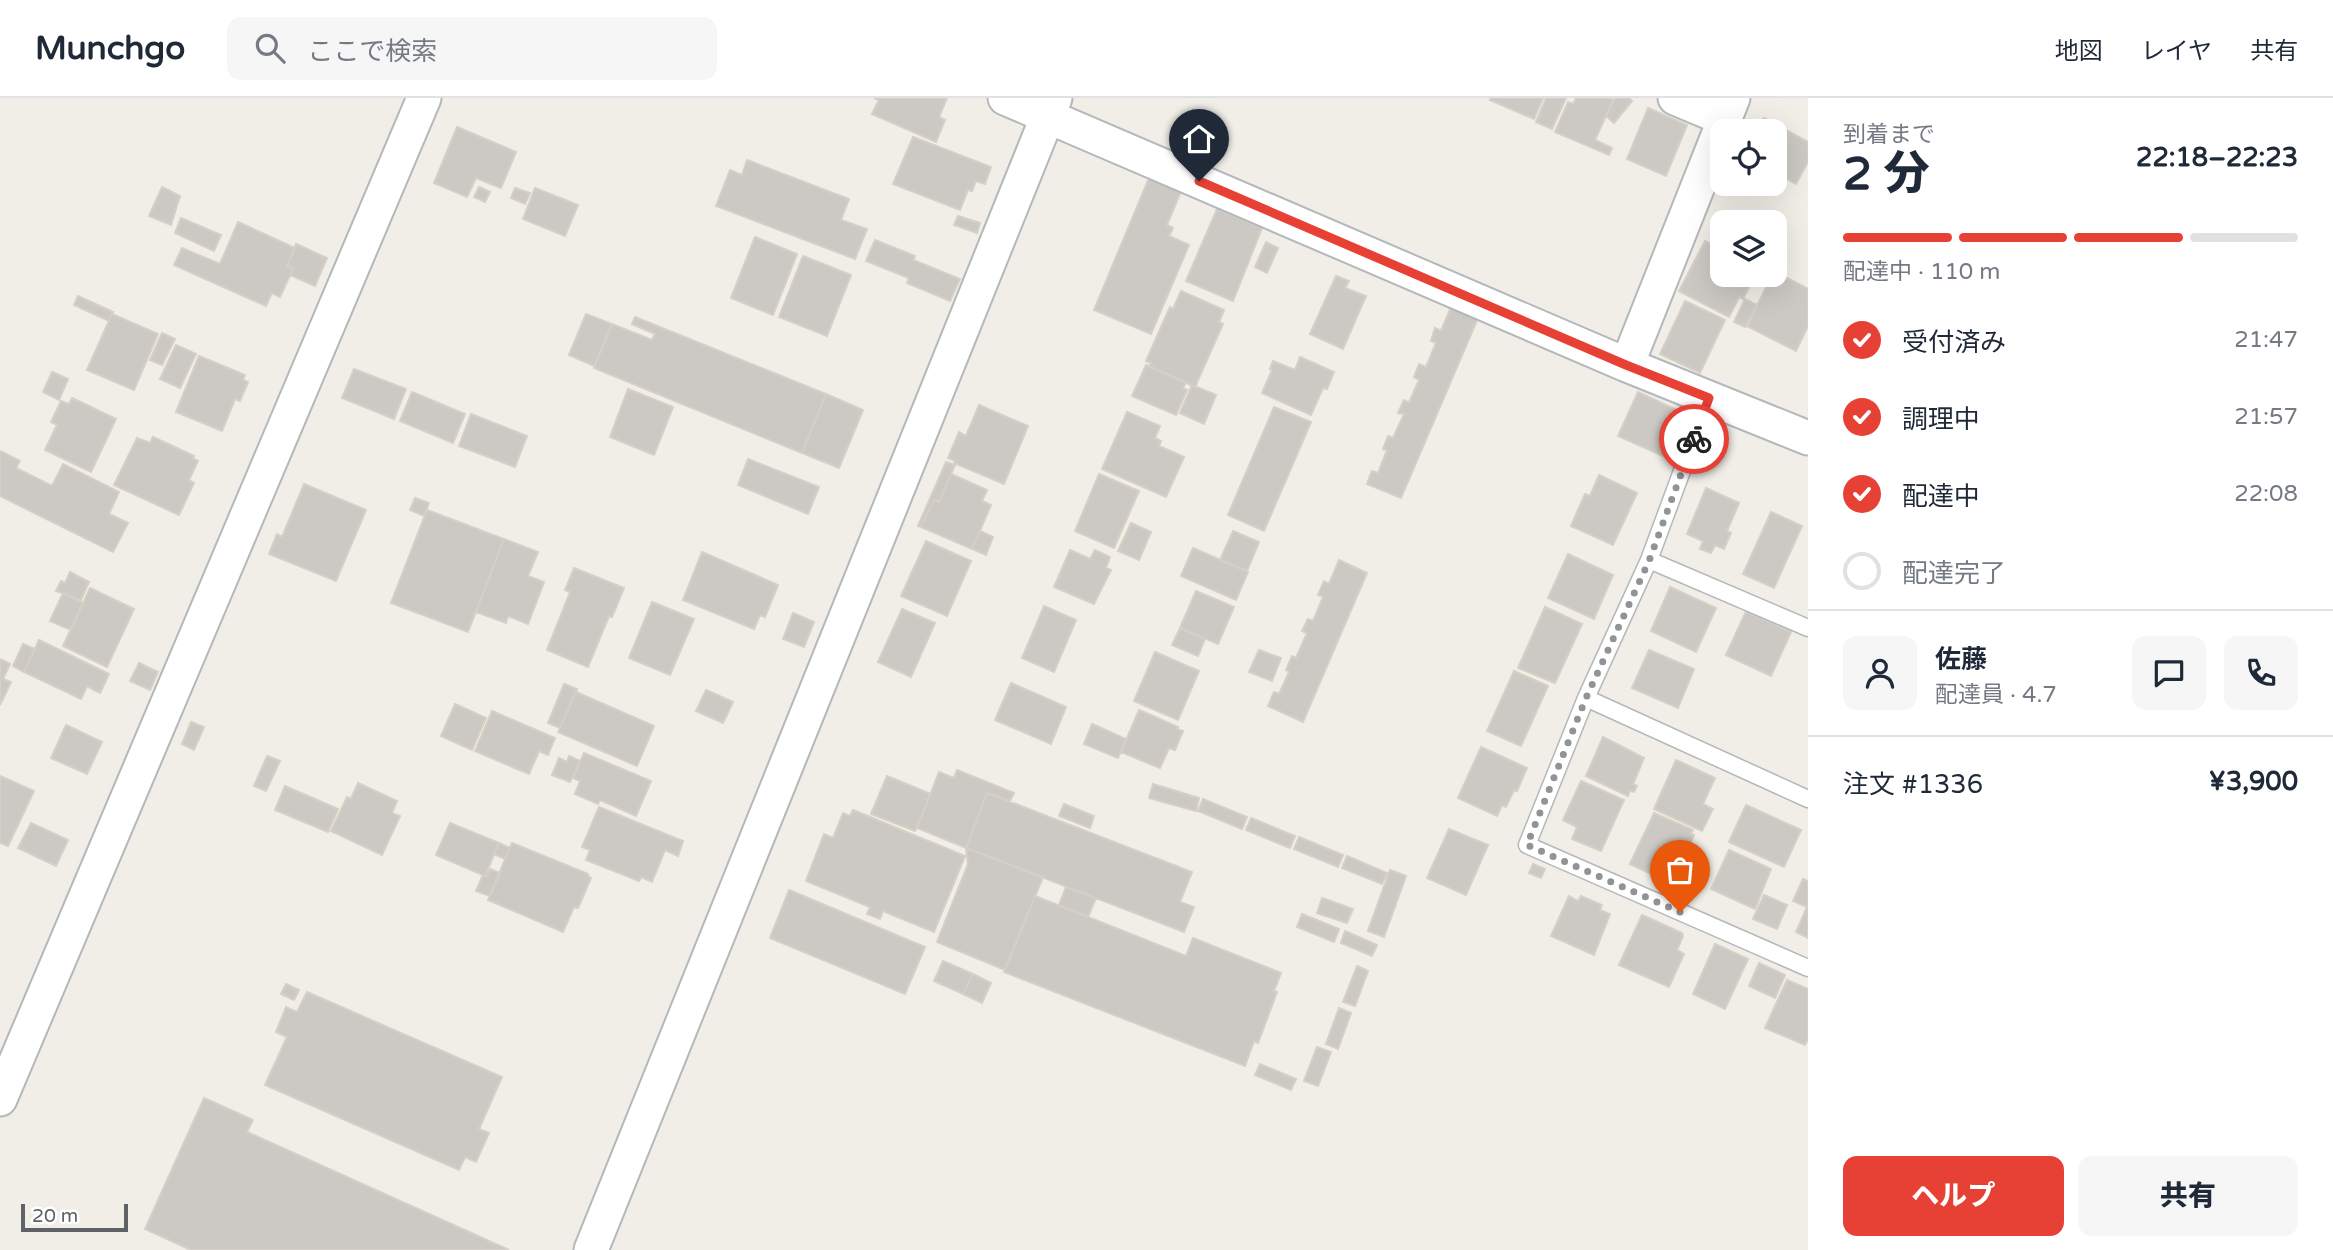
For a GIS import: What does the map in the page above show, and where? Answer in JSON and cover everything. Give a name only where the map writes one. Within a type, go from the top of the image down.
[{"type":"street","points":[[0,1099],[424,98]]},
{"type":"street","points":[[1005,98],[1052,107],[1626,365],[1808,438]]},
{"type":"street","points":[[1626,365],[1729,108],[1675,98]]},
{"type":"street","points":[[591,1250],[1052,107]]},
{"type":"lane","points":[[1709,398],[1649,561],[1586,698],[1527,845],[1808,968]]},
{"type":"lane","points":[[1649,561],[1808,628]]},
{"type":"lane","points":[[1586,698],[1808,799]]},
{"type":"building","points":[[874,98],[947,98],[939,117],[945,120],[936,142],[872,114],[879,100]]},
{"type":"building","points":[[1543,98],[1534,119],[1490,100]]},
{"type":"building","points":[[1546,98],[1566,98],[1552,129],[1536,122]]},
{"type":"building","points":[[1576,98],[1613,100],[1595,140],[1612,148],[1609,155],[1555,132],[1568,102],[1573,104]]},
{"type":"building","points":[[1615,98],[1629,98],[1632,101],[1614,123],[1606,116]]},
{"type":"building","points":[[1648,108],[1687,125],[1666,176],[1627,159]]},
{"type":"building","points":[[457,127],[516,152],[501,188],[476,178],[467,197],[434,183]]},
{"type":"building","points":[[1787,131],[1808,142],[1808,162],[1796,184],[1787,179]]},
{"type":"building","points":[[913,137],[991,167],[985,184],[976,181],[972,191],[968,190],[960,210],[893,184]]},
{"type":"building","points":[[747,160],[849,199],[841,220],[867,229],[855,259],[716,206],[730,170],[742,175]]},
{"type":"building","points":[[1149,178],[1181,191],[1167,225],[1173,228],[1169,236],[1189,245],[1151,334],[1094,310]]},
{"type":"building","points":[[162,187],[180,196],[171,225],[149,216]]},
{"type":"building","points":[[479,187],[490,192],[485,202],[474,197]]},
{"type":"building","points":[[515,188],[530,193],[525,204],[511,198]]},
{"type":"building","points":[[535,188],[578,205],[565,236],[523,219]]},
{"type":"building","points":[[1217,209],[1262,228],[1233,301],[1186,281]]},
{"type":"building","points":[[958,216],[980,223],[977,233],[954,225]]},
{"type":"building","points":[[181,218],[221,235],[214,251],[175,233]]},
{"type":"building","points":[[238,222],[295,248],[287,266],[293,269],[280,297],[272,293],[266,306],[174,265],[182,248],[220,264]]},
{"type":"building","points":[[755,237],[797,254],[773,315],[731,298]]},
{"type":"building","points":[[875,240],[915,256],[913,260],[960,279],[950,301],[907,283],[909,278],[866,261]]},
{"type":"building","points":[[1705,241],[1710,243],[1710,287],[1749,287],[1743,299],[1739,297],[1729,317],[1679,291]]},
{"type":"building","points":[[1266,242],[1278,248],[1267,273],[1255,267]]},
{"type":"building","points":[[296,244],[327,258],[315,286],[290,275],[293,269],[287,266]]},
{"type":"building","points":[[803,256],[851,275],[827,336],[779,317]]},
{"type":"building","points":[[1336,276],[1349,281],[1345,288],[1366,296],[1343,349],[1310,334]]},
{"type":"building","points":[[1787,278],[1808,289],[1808,326],[1796,351],[1747,326],[1766,287],[1787,287]]},
{"type":"building","points":[[1181,291],[1224,310],[1219,322],[1223,324],[1195,387],[1149,366],[1151,363],[1146,361],[1170,307],[1173,309]]},
{"type":"building","points":[[78,296],[113,312],[109,321],[74,305]]},
{"type":"building","points":[[1745,299],[1757,305],[1745,327],[1734,322]]},
{"type":"building","points":[[1685,301],[1725,320],[1700,373],[1660,354]]},
{"type":"building","points":[[1451,307],[1478,318],[1401,498],[1367,484],[1372,471],[1378,473],[1387,450],[1383,449],[1388,436],[1393,438],[1404,414],[1398,413],[1404,400],[1409,403],[1419,380],[1414,377],[1419,364],[1426,367],[1436,343],[1431,341],[1435,328],[1441,331]]},
{"type":"building","points":[[112,314],[158,334],[134,390],[87,370]]},
{"type":"building","points":[[586,314],[612,324],[594,366],[569,355]]},
{"type":"building","points":[[635,317],[826,394],[802,453],[594,368],[612,324],[652,340],[655,334],[632,324]]},
{"type":"building","points":[[162,333],[175,339],[162,365],[150,360]]},
{"type":"building","points":[[176,345],[196,354],[180,388],[160,379]]},
{"type":"building","points":[[199,356],[245,375],[243,380],[248,382],[240,401],[235,399],[222,431],[176,412]]},
{"type":"building","points":[[1300,357],[1334,372],[1327,389],[1323,388],[1311,415],[1262,393],[1273,361],[1295,370]]},
{"type":"building","points":[[1146,365],[1186,382],[1183,388],[1187,390],[1176,415],[1132,396]]},
{"type":"building","points":[[354,369],[406,389],[394,419],[342,398]]},
{"type":"building","points":[[52,372],[68,379],[59,400],[43,392]]},
{"type":"building","points":[[1192,385],[1216,395],[1204,424],[1180,413]]},
{"type":"building","points":[[628,389],[673,407],[654,455],[610,437]]},
{"type":"building","points":[[412,392],[465,414],[453,443],[400,421]]},
{"type":"building","points":[[1638,392],[1683,413],[1663,456],[1618,436]]},
{"type":"building","points":[[826,394],[863,410],[839,468],[802,453]]},
{"type":"building","points":[[72,398],[116,419],[91,472],[45,450],[57,425],[51,422],[61,401],[69,404]]},
{"type":"building","points":[[979,405],[1028,426],[1004,484],[948,458],[959,432],[966,436]]},
{"type":"building","points":[[1274,407],[1311,422],[1264,531],[1228,515]]},
{"type":"building","points":[[1127,412],[1160,426],[1155,438],[1161,441],[1159,446],[1184,457],[1166,497],[1102,469]]},
{"type":"building","points":[[471,414],[527,436],[515,467],[459,446]]},
{"type":"building","points":[[153,437],[194,456],[198,461],[189,480],[194,483],[179,515],[114,485],[137,438],[150,443]]},
{"type":"building","points":[[0,451],[20,461],[16,468],[52,486],[63,464],[119,492],[109,514],[128,523],[113,552],[0,496]]},
{"type":"building","points":[[748,459],[819,487],[808,514],[738,485]]},
{"type":"building","points":[[946,462],[955,465],[939,502],[934,500],[921,527],[918,526]]},
{"type":"building","points":[[951,474],[987,490],[982,501],[991,505],[972,549],[921,527],[934,500],[939,502]]},
{"type":"building","points":[[1099,474],[1139,491],[1114,548],[1075,531]]},
{"type":"building","points":[[1599,475],[1637,493],[1613,545],[1571,526],[1585,494],[1590,496]]},
{"type":"building","points":[[304,484],[366,510],[336,581],[269,554],[277,534],[282,537]]},
{"type":"building","points":[[1706,488],[1739,503],[1727,531],[1731,533],[1724,549],[1715,545],[1711,553],[1700,549],[1703,541],[1687,534]]},
{"type":"building","points":[[415,498],[429,503],[424,516],[410,510]]},
{"type":"building","points":[[427,510],[504,539],[468,632],[391,603]]},
{"type":"building","points":[[1771,512],[1802,526],[1774,588],[1743,574]]},
{"type":"building","points":[[1131,523],[1151,532],[1139,560],[1118,551]]},
{"type":"building","points":[[980,531],[993,537],[986,555],[972,549]]},
{"type":"building","points":[[1233,531],[1259,542],[1247,571],[1220,560]]},
{"type":"building","points":[[504,539],[538,552],[528,576],[544,582],[528,624],[508,616],[506,623],[476,612]]},
{"type":"building","points":[[926,541],[971,561],[947,616],[901,596]]},
{"type":"building","points":[[1193,548],[1248,572],[1236,600],[1181,576]]},
{"type":"building","points":[[1070,550],[1090,559],[1095,550],[1110,557],[1106,568],[1111,570],[1094,604],[1054,587]]},
{"type":"building","points":[[702,552],[778,585],[765,617],[760,615],[754,629],[683,600]]},
{"type":"building","points":[[1568,554],[1613,575],[1594,619],[1548,598]]},
{"type":"building","points":[[1339,560],[1367,573],[1303,722],[1268,706],[1274,692],[1279,694],[1289,672],[1286,670],[1292,656],[1296,658],[1307,633],[1302,631],[1308,619],[1313,621],[1323,597],[1318,595],[1324,581],[1329,584]]},
{"type":"building","points":[[574,568],[624,588],[588,667],[547,650],[570,592],[565,590]]},
{"type":"building","points":[[70,572],[89,582],[81,600],[56,591],[61,581],[65,583]]},
{"type":"building","points":[[1670,587],[1716,608],[1696,652],[1651,631]]},
{"type":"building","points":[[90,588],[134,609],[107,667],[63,646]]},
{"type":"building","points":[[1196,591],[1234,607],[1218,644],[1180,628]]},
{"type":"building","points":[[63,593],[83,603],[71,630],[50,621]]},
{"type":"building","points":[[652,602],[694,619],[670,675],[629,658]]},
{"type":"building","points":[[1044,606],[1076,620],[1054,672],[1022,658]]},
{"type":"building","points":[[1545,607],[1582,624],[1555,683],[1518,668]]},
{"type":"building","points":[[902,609],[935,623],[911,677],[878,662]]},
{"type":"building","points":[[1746,611],[1791,632],[1771,676],[1726,655]]},
{"type":"building","points":[[793,613],[814,622],[804,647],[783,639]]},
{"type":"building","points":[[1180,628],[1205,639],[1198,656],[1172,645]]},
{"type":"building","points":[[39,640],[109,674],[100,693],[87,686],[81,699],[24,672]]},
{"type":"building","points":[[23,644],[35,649],[24,672],[13,666]]},
{"type":"building","points":[[1259,650],[1281,658],[1272,681],[1249,672]]},
{"type":"building","points":[[1649,650],[1694,669],[1678,708],[1632,688]]},
{"type":"building","points":[[1155,652],[1199,671],[1178,720],[1134,701]]},
{"type":"building","points":[[0,659],[10,664],[3,679],[11,682],[0,705]]},
{"type":"building","points":[[139,663],[158,672],[150,690],[130,681]]},
{"type":"building","points":[[1514,671],[1548,686],[1521,746],[1487,731]]},
{"type":"building","points":[[1011,683],[1066,707],[1051,744],[995,720]]},
{"type":"building","points":[[564,684],[577,689],[560,728],[548,723]]},
{"type":"building","points":[[706,690],[733,702],[723,723],[696,711]]},
{"type":"building","points":[[576,692],[654,726],[637,766],[558,732]]},
{"type":"building","points":[[455,704],[486,718],[472,750],[441,736]]},
{"type":"building","points":[[1139,710],[1183,731],[1175,750],[1169,748],[1160,768],[1121,752]]},
{"type":"building","points":[[492,711],[555,738],[548,755],[539,751],[529,774],[475,751]]},
{"type":"building","points":[[191,722],[204,727],[194,750],[182,744]]},
{"type":"building","points":[[1092,724],[1126,739],[1118,758],[1084,744]]},
{"type":"building","points":[[66,725],[102,742],[87,774],[51,758]]},
{"type":"building","points":[[1603,737],[1644,758],[1633,784],[1637,786],[1634,792],[1630,790],[1628,796],[1586,776]]},
{"type":"building","points":[[1481,747],[1527,768],[1517,791],[1514,790],[1506,807],[1502,805],[1497,816],[1458,798]]},
{"type":"building","points":[[584,753],[651,781],[636,816],[600,800],[598,804],[575,794],[580,781],[573,778]]},
{"type":"building","points":[[267,756],[280,761],[266,791],[254,786]]},
{"type":"building","points":[[569,756],[580,761],[570,782],[552,775],[559,758],[567,762]]},
{"type":"building","points":[[1676,760],[1715,778],[1703,804],[1713,809],[1702,831],[1654,809]]},
{"type":"building","points":[[957,770],[1014,793],[1010,801],[987,793],[966,848],[917,828],[939,772],[954,778]]},
{"type":"building","points":[[0,776],[34,791],[8,846],[0,843]]},
{"type":"building","points":[[887,776],[931,794],[915,831],[871,814]]},
{"type":"building","points":[[1581,781],[1624,800],[1601,851],[1572,839],[1577,827],[1563,820]]},
{"type":"building","points":[[358,783],[397,801],[392,813],[400,816],[382,855],[331,831],[347,797],[351,799]]},
{"type":"building","points":[[1153,784],[1199,798],[1196,811],[1149,798]]},
{"type":"building","points":[[285,786],[338,809],[328,832],[275,810]]},
{"type":"building","points":[[987,793],[1192,872],[1180,902],[1194,907],[1184,932],[966,848]]},
{"type":"building","points":[[1203,799],[1247,817],[1242,829],[1198,811]]},
{"type":"building","points":[[1064,804],[1094,816],[1090,828],[1059,816]]},
{"type":"building","points":[[1746,805],[1801,830],[1784,867],[1729,842]]},
{"type":"building","points":[[599,807],[683,841],[678,856],[665,850],[652,882],[641,877],[639,881],[586,860],[590,850],[582,847]]},
{"type":"building","points":[[853,810],[965,856],[934,932],[883,911],[880,919],[867,914],[870,907],[806,881],[824,834],[833,838],[843,813],[850,816]]},
{"type":"building","points":[[1654,813],[1693,830],[1691,834],[1694,835],[1672,884],[1630,864]]},
{"type":"building","points":[[1251,818],[1295,836],[1290,848],[1246,830]]},
{"type":"building","points":[[31,823],[68,840],[56,866],[18,848]]},
{"type":"building","points":[[450,823],[499,843],[485,876],[436,855]]},
{"type":"building","points":[[1449,829],[1488,845],[1466,895],[1427,878]]},
{"type":"building","points":[[1299,837],[1343,855],[1338,867],[1294,849]]},
{"type":"building","points":[[499,843],[510,848],[505,859],[494,854]]},
{"type":"building","points":[[512,843],[588,874],[591,878],[578,908],[574,907],[563,932],[488,900]]},
{"type":"building","points":[[966,848],[1043,877],[1005,970],[937,942],[968,864]]},
{"type":"building","points":[[1729,850],[1771,869],[1755,909],[1711,889]]},
{"type":"building","points":[[1347,856],[1387,873],[1382,884],[1342,868]]},
{"type":"building","points":[[1533,864],[1545,869],[1541,878],[1529,873]]},
{"type":"building","points":[[490,869],[500,873],[490,896],[476,891],[483,875],[487,876]]},
{"type":"building","points":[[1390,870],[1406,876],[1384,937],[1368,931]]},
{"type":"building","points":[[1803,879],[1808,881],[1808,938],[1796,932],[1807,907],[1793,901]]},
{"type":"building","points":[[1066,887],[1096,898],[1088,917],[1059,905]]},
{"type":"building","points":[[789,890],[925,947],[905,994],[770,938]]},
{"type":"building","points":[[1764,895],[1787,905],[1777,929],[1753,919]]},
{"type":"building","points":[[1035,896],[1186,956],[1193,938],[1281,973],[1274,991],[1277,992],[1258,1043],[1254,1041],[1245,1066],[1004,972]]},
{"type":"building","points":[[1569,896],[1578,901],[1581,896],[1602,905],[1600,910],[1610,914],[1594,955],[1551,936]]},
{"type":"building","points":[[1322,898],[1353,909],[1347,923],[1317,913]]},
{"type":"building","points":[[1302,914],[1339,929],[1334,942],[1297,927]]},
{"type":"building","points":[[1642,915],[1682,933],[1677,950],[1684,954],[1669,987],[1619,965]]},
{"type":"building","points":[[1345,931],[1377,945],[1372,956],[1341,943]]},
{"type":"building","points":[[1715,944],[1748,959],[1725,1009],[1693,994]]},
{"type":"building","points":[[943,961],[973,974],[963,994],[934,981]]},
{"type":"building","points":[[1759,963],[1785,975],[1775,998],[1749,986]]},
{"type":"building","points":[[1357,966],[1368,971],[1355,1006],[1343,1002]]},
{"type":"building","points":[[973,974],[991,983],[982,1003],[963,994]]},
{"type":"building","points":[[1787,980],[1808,989],[1808,1039],[1805,1045],[1765,1028]]},
{"type":"building","points":[[286,984],[299,990],[294,1000],[281,994]]},
{"type":"building","points":[[307,992],[502,1077],[479,1129],[489,1133],[476,1162],[465,1157],[459,1170],[265,1085],[287,1037],[276,1032],[286,1007],[297,1012]]},
{"type":"building","points":[[1339,1008],[1351,1013],[1338,1049],[1326,1044]]},
{"type":"building","points":[[1317,1047],[1331,1052],[1318,1086],[1304,1081]]},
{"type":"building","points":[[1260,1064],[1296,1079],[1291,1090],[1255,1075]]},
{"type":"building","points":[[204,1098],[253,1120],[247,1132],[509,1250],[191,1250],[145,1229]]},
{"type":"way so far","points":[[1680,912],[1527,845],[1586,698],[1649,561],[1694,439]]},
{"type":"route","points":[[1199,181],[1626,365],[1709,398],[1694,439]]}]
